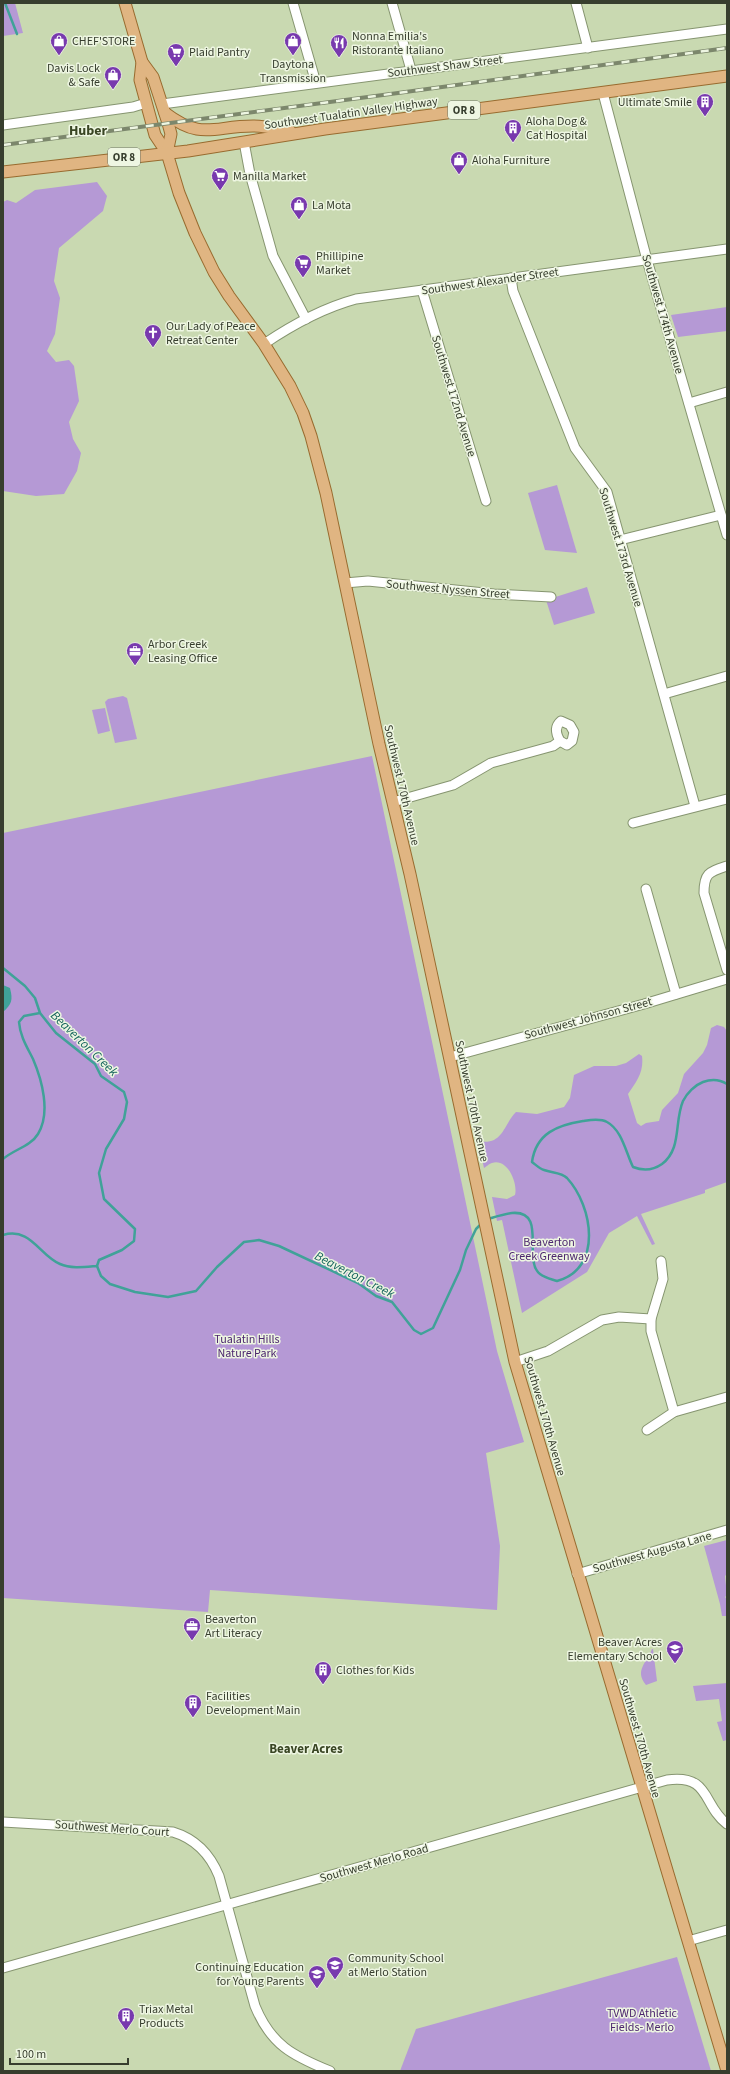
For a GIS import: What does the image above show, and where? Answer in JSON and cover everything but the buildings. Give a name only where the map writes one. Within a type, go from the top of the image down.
[{"type":"main road","name":"Southwest 170th Avenue","points":[[125,3],[142,62],[153,77],[164,108],[171,134],[167,153]]},
{"type":"main road","name":"Southwest 170th Avenue","points":[[142,62],[140,80],[155,135],[167,153],[185,210],[204,253],[229,296],[264,344],[290,386],[307,422],[322,476],[450,1057],[515,1362],[726,2071]]},
{"type":"main road","name":"Southwest Tualatin Valley Highway","points":[[3,172],[167,153],[302,132],[727,76]]},
{"type":"main road","points":[[164,108],[182,125],[201,131],[253,126],[302,132]]},
{"type":"street","points":[[293,3],[316,83]]},
{"type":"street","points":[[392,3],[411,70]]},
{"type":"street","points":[[576,3],[588,48]]},
{"type":"street","name":"Southwest Shaw Street","points":[[164,108],[316,83],[727,29]]},
{"type":"street","name":"Southwest 174th Avenue","points":[[603,93],[647,260],[727,535]]},
{"type":"street","points":[[3,125],[133,107],[146,103]]},
{"type":"street","points":[[244,142],[250,174],[273,256],[306,319]]},
{"type":"street","name":"Southwest Alexander Street","points":[[264,344],[306,319],[334,306],[356,299],[727,249]]},
{"type":"street","name":"Southwest 173rd Avenue","points":[[511,278],[513,291],[575,448],[607,492],[695,806]]},
{"type":"street","name":"Southwest 172nd Avenue","points":[[422,290],[486,501]]},
{"type":"street","points":[[689,402],[727,392]]},
{"type":"street","points":[[620,540],[721,515]]},
{"type":"street","name":"Southwest Nyssen Street","points":[[345,584],[368,581],[494,594],[551,597]]},
{"type":"street","points":[[664,694],[727,676]]},
{"type":"street","points":[[393,802],[453,785],[491,763],[554,746],[560,741]]},
{"type":"street","points":[[634,823],[695,806],[727,799]]},
{"type":"street","points":[[727,866],[711,872],[704,880],[704,893],[723,944],[727,970]]},
{"type":"street","points":[[646,889],[676,994]]},
{"type":"street","name":"Southwest Johnson Street","points":[[450,1057],[727,979]]},
{"type":"street","points":[[661,1261],[663,1279],[651,1319],[656,1348],[674,1412]]},
{"type":"street","points":[[515,1362],[548,1351],[602,1320],[619,1317],[651,1319]]},
{"type":"street","points":[[647,1430],[674,1412],[727,1397]]},
{"type":"street","name":"Southwest Augusta Lane","points":[[577,1574],[727,1530]]},
{"type":"street","name":"Southwest Merlo Road","points":[[3,1968],[677,1778],[692,1782],[705,1792],[719,1817],[727,1824]]},
{"type":"street","name":"Southwest Merlo Court","points":[[3,1822],[161,1831],[184,1835],[193,1841],[211,1861],[219,1876],[255,2006],[261,2022],[283,2048],[330,2071]]},
{"type":"street","points":[[688,1941],[727,1930]]},
{"type":"green space","points":[[3,3],[15,3],[23,33],[3,36]]},
{"type":"green space","points":[[97,182],[107,196],[103,211],[59,248],[54,281],[60,298],[55,334],[47,351],[56,362],[69,360],[74,366],[79,401],[69,422],[73,439],[81,453],[77,471],[64,494],[36,496],[3,491],[3,202],[7,200],[16,203],[35,190]]},
{"type":"green space","points":[[727,307],[727,331],[678,337],[671,315]]},
{"type":"green space","points":[[557,485],[577,553],[545,550],[528,493]]},
{"type":"green space","points":[[587,587],[595,613],[554,625],[546,600]]},
{"type":"green space","points":[[123,696],[127,698],[137,739],[115,743],[105,702],[108,699]]},
{"type":"green space","points":[[105,708],[110,731],[98,734],[92,710]]},
{"type":"green space","name":"Tualatin Hills Nature Park","points":[[372,756],[497,1351],[524,1442],[486,1453],[500,1546],[497,1610],[210,1590],[208,1612],[3,1598],[3,833]]},
{"type":"green space","name":"Beaverton Creek Greenway","points":[[717,1025],[724,1027],[727,1031],[727,1182],[705,1190],[705,1193],[641,1214],[655,1244],[652,1245],[637,1216],[609,1233],[587,1272],[522,1313],[502,1220],[497,1221],[492,1197],[507,1199],[515,1195],[515,1185],[511,1173],[503,1164],[498,1162],[492,1163],[484,1168],[478,1141],[486,1142],[498,1137],[516,1112],[537,1114],[564,1107],[570,1098],[574,1075],[594,1066],[616,1066],[626,1063],[639,1054],[642,1056],[641,1072],[628,1094],[637,1123],[641,1126],[646,1123],[659,1121],[662,1110],[678,1093],[684,1074],[703,1053],[707,1045],[711,1028]]},
{"type":"green space","points":[[727,1540],[727,1574],[725,1576],[727,1595],[725,1597],[727,1600],[727,1616],[722,1616],[704,1546]]},
{"type":"green space","points":[[652,1649],[657,1681],[646,1685],[641,1675],[641,1671]]},
{"type":"green space","points":[[727,1683],[727,1740],[723,1741],[717,1722],[722,1721],[719,1699],[696,1701],[693,1686]]},
{"type":"green space","name":"TVWD Athletic Fields- Merlo","points":[[677,1957],[711,2071],[400,2071],[416,2029]]},
{"type":"water","points":[[3,985],[10,988],[11,999],[10,1004],[3,1012]]},
{"type":"waterway","points":[[5,3],[17,34]]},
{"type":"waterway","name":"Beaverton Creek","points":[[3,968],[25,986],[35,998],[40,1013],[56,1033],[95,1064],[101,1076],[124,1092],[127,1102],[124,1119],[106,1149],[99,1173],[104,1199],[135,1229],[134,1241],[122,1250],[99,1260],[97,1266],[101,1276],[110,1284],[135,1292],[168,1297],[196,1291],[217,1267],[244,1242],[259,1240],[279,1246],[358,1283],[376,1296],[392,1302],[414,1330],[421,1334],[433,1328],[460,1270],[466,1250],[476,1229],[482,1223]]},
{"type":"waterway","points":[[3,1159],[31,1142],[38,1134],[42,1126],[45,1107],[42,1086],[33,1059],[22,1037],[19,1022],[24,1016],[40,1013]]},
{"type":"waterway","name":"Beaverton Creek","points":[[488,1219],[512,1213],[523,1214],[529,1219],[532,1227],[533,1258],[535,1267],[540,1274],[557,1281],[572,1274],[582,1264],[587,1251],[589,1236],[587,1220],[583,1204],[576,1190],[567,1178],[565,1176],[542,1169],[532,1162],[534,1152],[543,1137],[565,1125],[592,1120],[604,1121],[612,1126],[620,1136],[633,1167],[644,1170],[651,1169],[662,1164],[672,1151],[677,1135],[680,1109],[689,1092],[700,1083],[709,1080],[718,1080],[727,1084]]},
{"type":"waterway","points":[[3,1235],[13,1234],[28,1238],[46,1255],[64,1266],[97,1266]]},
{"type":"railway","points":[[3,145],[727,48]]},
{"type":"place","name":"CHEF'STORE","points":[[59,56]]},
{"type":"place","name":"Daytona Transmission","points":[[293,56]]},
{"type":"place","name":"Nonna Emilia's Ristorante Italiano","points":[[339,58]]},
{"type":"place","name":"Plaid Pantry","points":[[176,67]]},
{"type":"place","name":"Davis Lock & Safe","points":[[113,90]]},
{"type":"place","name":"Ultimate Smile","points":[[705,117]]},
{"type":"place","name":"Aloha Dog & Cat Hospital","points":[[513,143]]},
{"type":"place","name":"Aloha Furniture","points":[[459,175]]},
{"type":"place","name":"Manilla Market","points":[[220,191]]},
{"type":"place","name":"La Mota","points":[[299,220]]},
{"type":"place","name":"Phillipine Market","points":[[303,278]]},
{"type":"place","name":"Our Lady of Peace Retreat Center","points":[[153,348]]},
{"type":"place","name":"Arbor Creek Leasing Office","points":[[135,666]]},
{"type":"place","name":"Beaverton Art Literacy","points":[[192,1641]]},
{"type":"place","name":"Beaver Acres Elementary School","points":[[675,1664]]},
{"type":"place","name":"Clothes for Kids","points":[[323,1685]]},
{"type":"place","name":"Facilities Development Main","points":[[193,1718]]},
{"type":"place","name":"Community School at Merlo Station","points":[[335,1980]]},
{"type":"place","name":"Continuing Education for Young Parents","points":[[317,1989]]},
{"type":"place","name":"Triax Metal Products","points":[[126,2031]]},
{"type":"district","name":"Huber","points":[[88,130]]},
{"type":"district","name":"Beaver Acres","points":[[306,1748]]}]
